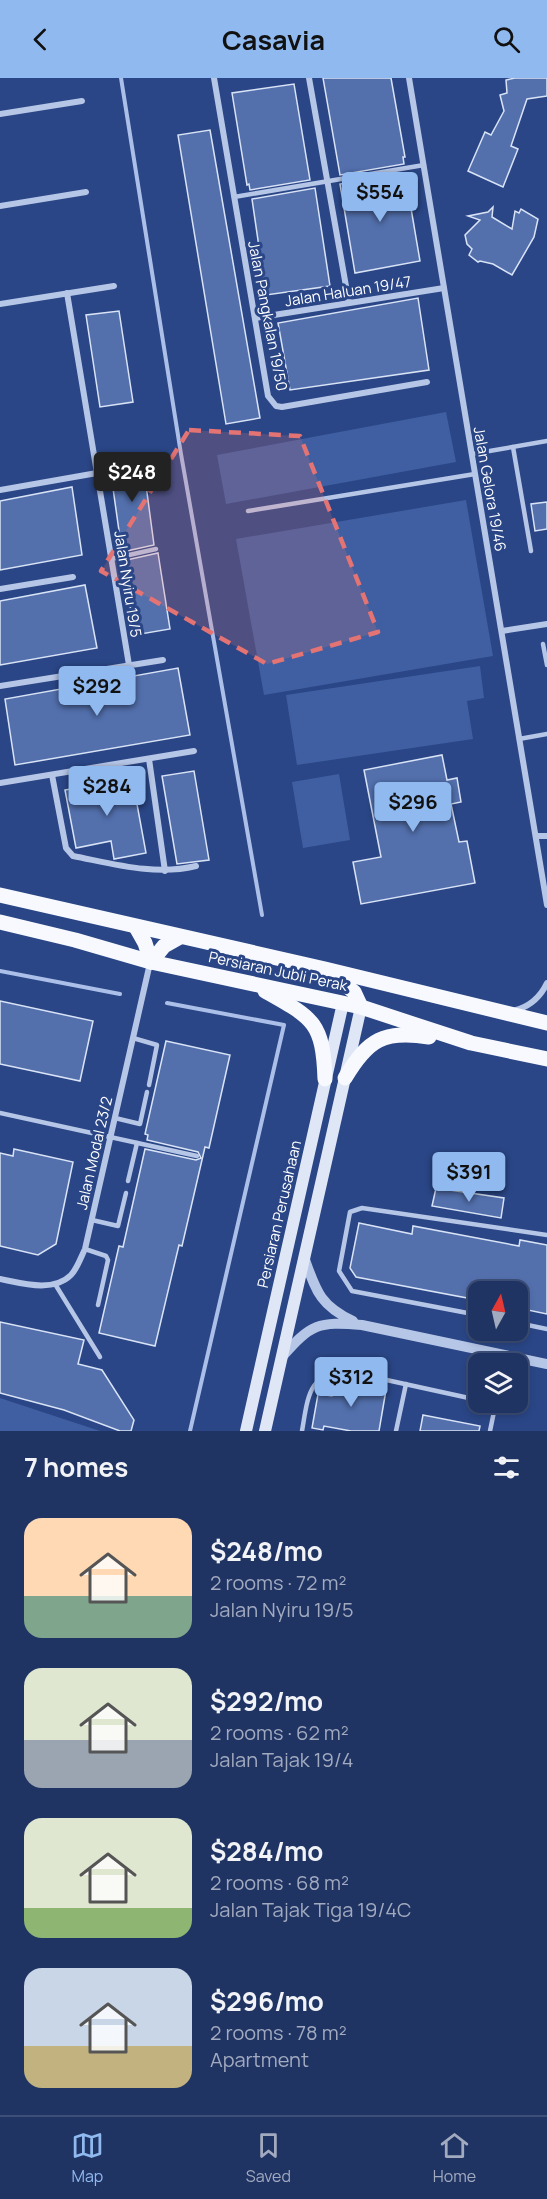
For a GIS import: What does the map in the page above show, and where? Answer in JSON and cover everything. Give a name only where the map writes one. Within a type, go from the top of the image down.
[{"type":"main road","name":"Persiaran Jubli Perak","points":[[0,895],[325,969],[547,1023]]},
{"type":"main road","name":"Persiaran Jubli Perak","points":[[0,922],[75,940],[150,962],[361,1007],[471,1043],[547,1059]]},
{"type":"main road","points":[[136,927],[145,943],[150,962]]},
{"type":"main road","points":[[150,962],[164,946],[180,937]]},
{"type":"main road","points":[[265,1431],[361,1007],[354,992],[346,983],[325,969]]},
{"type":"main road","points":[[248,982],[292,1006],[308,1018],[319,1034],[324,1050],[325,1079]]},
{"type":"main road","points":[[343,1003],[354,992],[383,983]]},
{"type":"main road","name":"Persiaran Perusahaan","points":[[246,1431],[343,1003]]},
{"type":"main road","points":[[345,1078],[358,1056],[377,1042],[395,1034],[411,1034],[471,1043]]},
{"type":"street","name":"Jalan Pangkalan 19/50","points":[[214,78],[268,396],[276,406],[282,407],[427,382]]},
{"type":"street","points":[[309,78],[349,303]]},
{"type":"street","name":"Jalan Gelora 19/46","points":[[409,78],[547,905]]},
{"type":"street","points":[[0,114],[82,101]]},
{"type":"street","points":[[0,206],[86,192]]},
{"type":"street","points":[[0,304],[114,286]]},
{"type":"street","name":"Jalan Haluan 19/47","points":[[255,318],[444,288]]},
{"type":"street","name":"Jalan Nyiru 19/5","points":[[67,293],[129,666]]},
{"type":"street","points":[[0,490],[97,473]]},
{"type":"street","points":[[0,589],[73,577]]},
{"type":"street","points":[[502,631],[547,624]]},
{"type":"street","points":[[0,686],[163,660]]},
{"type":"street","points":[[0,781],[194,752]]},
{"type":"street","points":[[148,759],[165,871]]},
{"type":"street","points":[[52,775],[66,848],[73,856],[148,870],[165,871],[196,866]]},
{"type":"street","points":[[536,836],[547,836]]},
{"type":"street","name":"Jalan Modal 23/2","points":[[55,1284],[71,1275],[85,1249],[150,962]]},
{"type":"street","points":[[500,1013],[525,1008],[542,994],[547,983]]},
{"type":"street","points":[[304,1257],[316,1288],[326,1305],[338,1314],[362,1325]]},
{"type":"street","points":[[0,1279],[41,1286],[55,1284]]},
{"type":"street","points":[[282,1357],[299,1338],[315,1326],[331,1322],[362,1325],[479,1353]]},
{"type":"street","points":[[528,1362],[547,1364]]},
{"type":"lane","points":[[234,197],[424,165]]},
{"type":"lane","points":[[472,454],[547,441]]},
{"type":"lane","points":[[513,447],[531,551]]},
{"type":"lane","points":[[248,511],[475,474]]},
{"type":"lane","points":[[111,559],[156,549]]},
{"type":"lane","points":[[543,644],[547,665]]},
{"type":"lane","points":[[519,739],[547,734]]},
{"type":"lane","points":[[133,1038],[157,1045],[149,1085]]},
{"type":"lane","points":[[115,1118],[140,1124],[147,1092]]},
{"type":"lane","points":[[0,1113],[197,1156]]},
{"type":"lane","points":[[128,1181],[137,1143]]},
{"type":"lane","points":[[92,1220],[118,1226],[126,1193]]},
{"type":"lane","points":[[468,1314],[352,1291],[339,1271],[350,1212],[362,1208],[547,1235]]},
{"type":"lane","points":[[85,1249],[101,1253],[108,1260],[98,1305]]},
{"type":"lane","points":[[55,1284],[100,1357]]},
{"type":"lane","points":[[528,1325],[547,1329]]},
{"type":"lane","points":[[302,1431],[308,1394],[322,1376],[335,1372],[350,1372],[468,1398]]},
{"type":"lane","points":[[396,1431],[406,1384]]},
{"type":"lane","points":[[490,1431],[493,1413]]},
{"type":"highlighted area","points":[[189,430],[300,436],[378,632],[267,664],[101,571]]},
{"type":"shaded area","points":[[446,412],[456,462],[226,504],[217,455]]},
{"type":"shaded area","points":[[466,500],[493,656],[264,695],[236,539]]},
{"type":"shaded area","points":[[480,666],[484,698],[467,701],[473,739],[297,765],[286,695]]},
{"type":"shaded area","points":[[339,774],[350,840],[303,848],[292,782]]},
{"type":"shaded area","points":[[0,1398],[100,1431],[0,1431]]},
{"type":"building","points":[[323,78],[391,78],[405,157],[403,157],[404,164],[340,175]]},
{"type":"building","points":[[547,78],[547,96],[527,99],[511,146],[518,149],[503,187],[468,171],[485,132],[491,135],[504,111],[500,95],[507,93],[506,80]]},
{"type":"building","points":[[294,84],[310,180],[250,190],[249,184],[247,185],[232,93]]},
{"type":"building","points":[[210,130],[260,418],[226,424],[178,135]]},
{"type":"building","points":[[405,173],[420,261],[355,273],[340,184]]},
{"type":"building","points":[[315,188],[330,286],[266,295],[252,199]]},
{"type":"building","points":[[493,207],[492,217],[512,229],[515,211],[519,213],[521,209],[538,219],[534,237],[512,275],[493,264],[478,262],[469,255],[472,249],[467,244],[465,235],[480,220],[468,216],[488,212]]},
{"type":"building","points":[[418,298],[429,370],[290,390],[278,323]]},
{"type":"building","points":[[119,311],[133,402],[100,407],[86,315]]},
{"type":"building","points":[[142,455],[154,545],[122,552],[109,460]]},
{"type":"building","points":[[72,487],[82,555],[0,570],[0,501]]},
{"type":"building","points":[[547,502],[547,529],[535,531],[531,504]]},
{"type":"building","points":[[158,553],[170,629],[135,635],[122,561]]},
{"type":"building","points":[[85,585],[97,648],[0,665],[0,601]]},
{"type":"building","points":[[178,668],[190,735],[15,765],[5,699]]},
{"type":"building","points":[[442,755],[447,780],[457,778],[461,802],[451,804],[459,842],[467,841],[475,883],[361,904],[353,862],[381,857],[364,770]]},
{"type":"building","points":[[194,771],[209,860],[177,864],[162,776]]},
{"type":"building","points":[[132,777],[146,853],[114,859],[111,841],[76,848],[65,790]]},
{"type":"building","points":[[0,1001],[93,1021],[80,1081],[0,1064]]},
{"type":"building","points":[[166,1041],[230,1055],[209,1148],[205,1147],[182,1246],[179,1245],[155,1346],[99,1333],[119,1246],[123,1247],[145,1149],[196,1160],[201,1158],[198,1152],[147,1140],[148,1135],[145,1134]]},
{"type":"building","points":[[14,1149],[73,1162],[56,1244],[38,1255],[0,1246],[0,1153],[13,1156]]},
{"type":"building","points":[[436,1188],[504,1198],[501,1218],[432,1206]]},
{"type":"building","points":[[359,1223],[412,1234],[413,1226],[519,1246],[520,1240],[547,1245],[547,1314],[528,1310],[528,1281],[468,1281],[468,1298],[356,1277],[350,1268]]},
{"type":"building","points":[[0,1322],[84,1340],[78,1364],[102,1370],[134,1420],[131,1431],[120,1431],[64,1410],[0,1393]]},
{"type":"building","points":[[361,1379],[376,1382],[375,1388],[386,1390],[379,1431],[351,1431],[324,1426],[323,1430],[312,1428],[318,1394],[332,1396],[333,1387],[350,1390],[351,1384],[360,1386]]},
{"type":"building","points":[[423,1415],[480,1426],[479,1431],[420,1431]]},
{"type":"waterway","points":[[121,78],[181,454],[262,915]]},
{"type":"waterway","points":[[0,971],[120,994]]},
{"type":"waterway","points":[[167,1003],[284,1025],[190,1431]]}]
